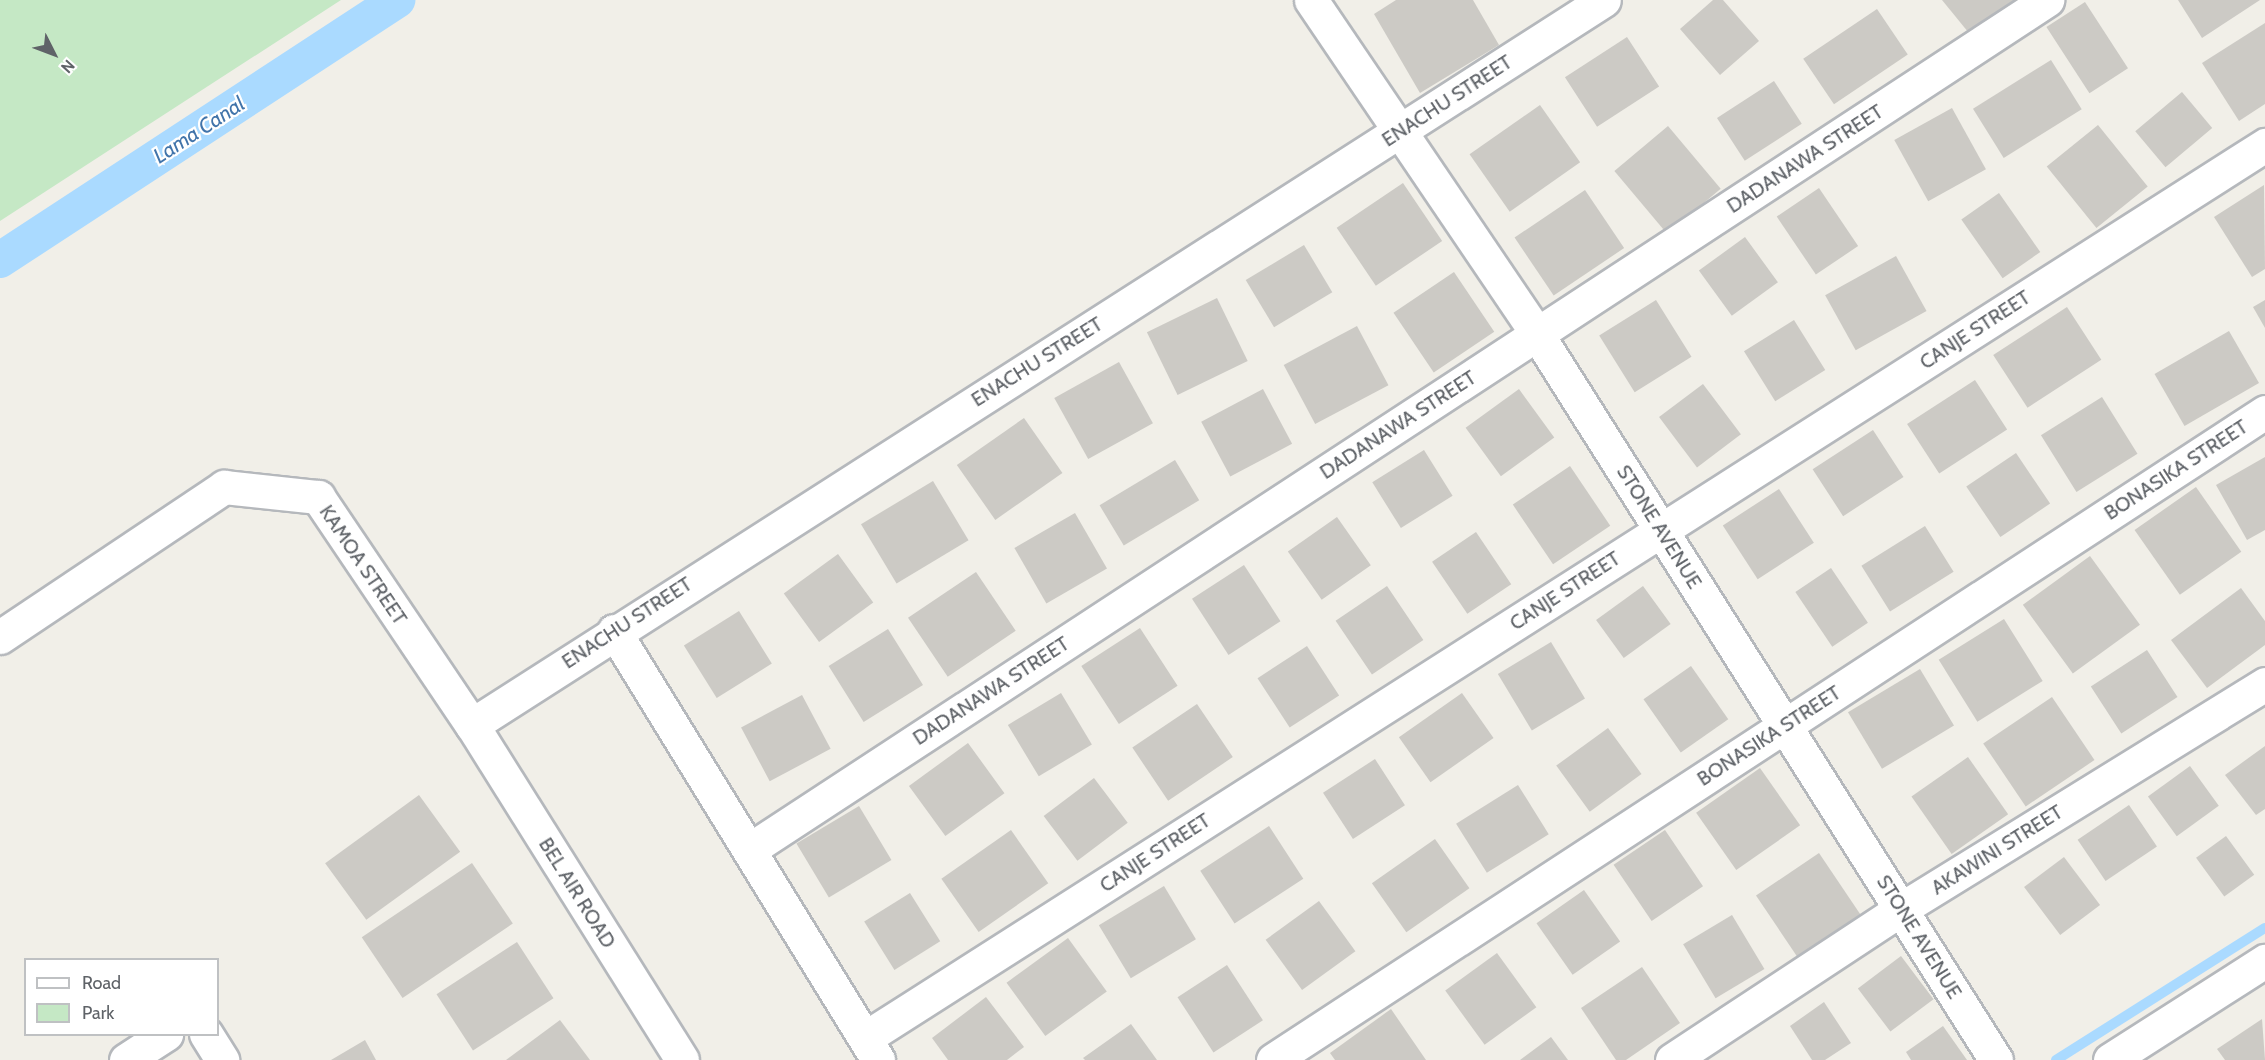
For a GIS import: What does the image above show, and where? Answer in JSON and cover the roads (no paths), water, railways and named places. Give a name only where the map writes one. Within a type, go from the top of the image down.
[{"type":"street","name":"STONE AVENUE","points":[[1311,0],[1537,334],[1996,1060]]},
{"type":"street","name":"ENACHU STREET","points":[[472,725],[614,630],[1604,0]]},
{"type":"street","name":"DADANAWA STREET","points":[[749,850],[2048,0]]},
{"type":"street","name":"CANJE STREET","points":[[872,1049],[1661,530],[2265,145]]},
{"type":"street","name":"BONASIKA STREET","points":[[1273,1060],[2265,412]]},
{"type":"street","name":"KAMOA STREET","points":[[0,638],[224,488],[318,497],[472,725]]},
{"type":"street","points":[[614,630],[872,1049]]},
{"type":"street","name":"AKAWINI STREET","points":[[1672,1060],[1901,909],[2265,684]]},
{"type":"street","name":"BEL AIR ROAD","points":[[472,725],[682,1060]]},
{"type":"street","points":[[2110,1060],[2265,961]]},
{"type":"street","points":[[126,1060],[164,1036]]},
{"type":"street","points":[[207,1036],[222,1060]]},
{"type":"waterway","name":"Lama Canal","points":[[0,260],[398,0]]},
{"type":"waterway","points":[[2056,1060],[2265,928]]}]
